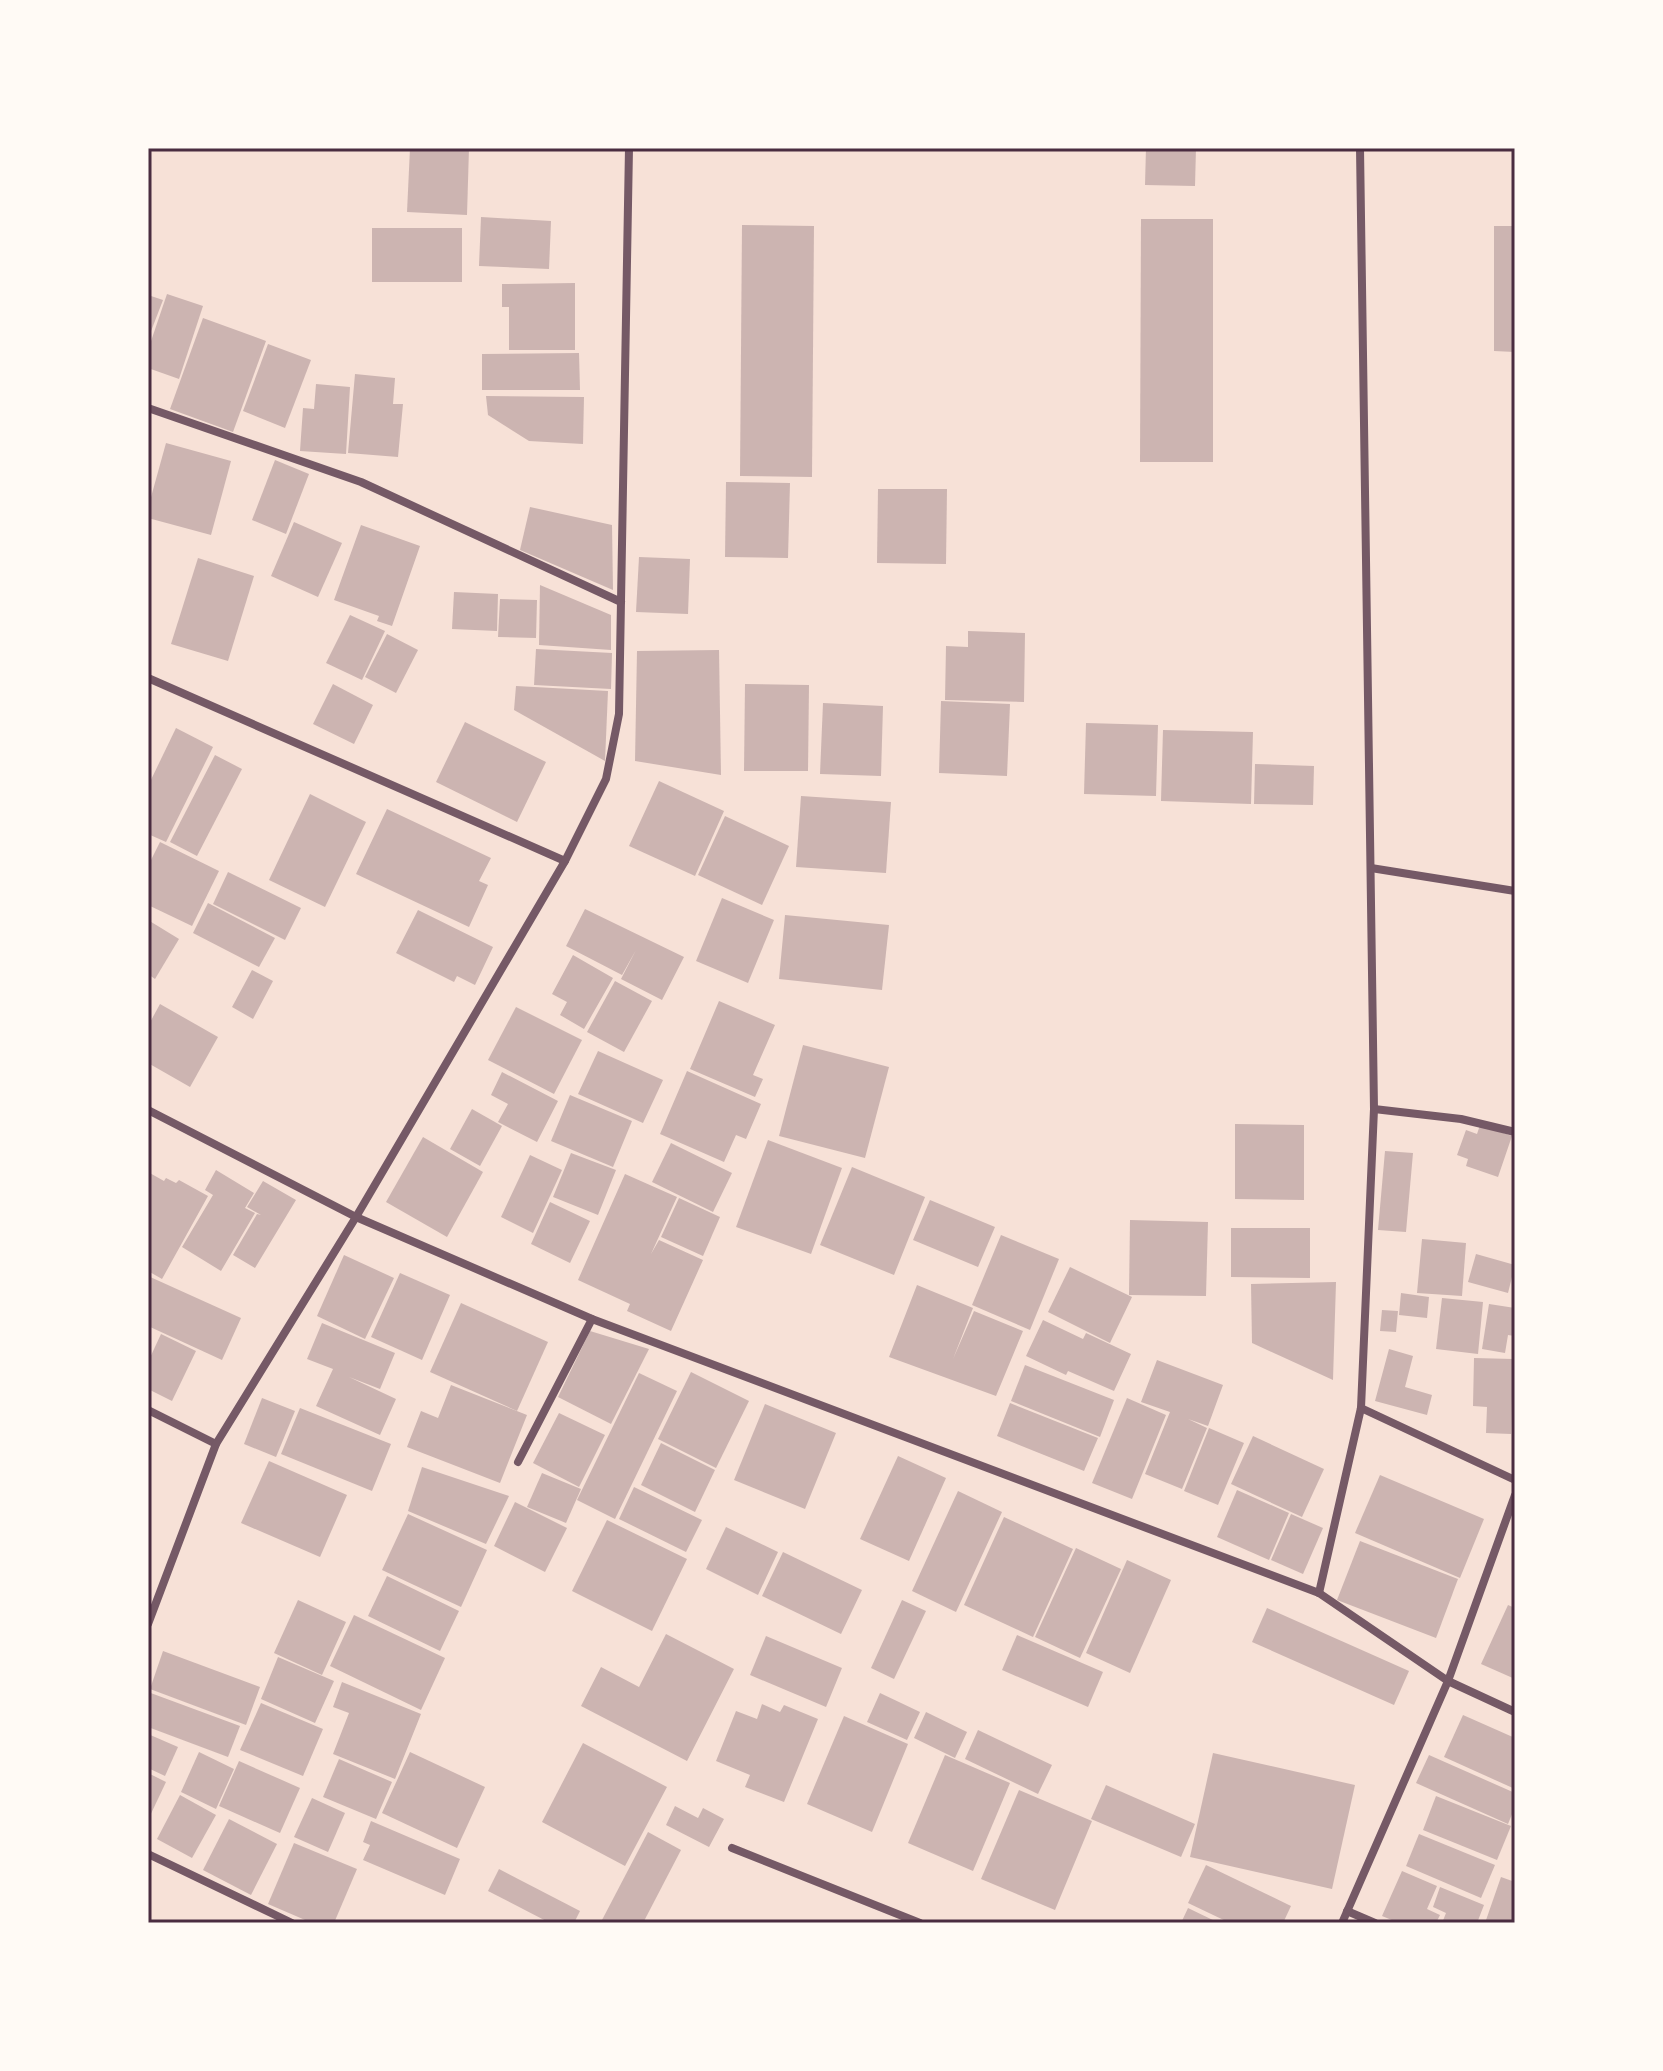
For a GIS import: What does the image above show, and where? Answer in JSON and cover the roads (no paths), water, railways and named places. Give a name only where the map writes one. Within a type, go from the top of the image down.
[{"type":"street","points":[[148,1624],[216,1444],[356,1217],[565,861],[606,779],[619,714],[629,148]]},
{"type":"street","points":[[1319,1593],[1361,1408],[1374,1109],[1360,148]]},
{"type":"street","points":[[148,408],[361,482],[621,602]]},
{"type":"street","points":[[148,678],[565,861]]},
{"type":"street","points":[[1371,868],[1515,891]]},
{"type":"street","points":[[1374,1109],[1461,1119],[1515,1132]]},
{"type":"street","points":[[148,1110],[356,1217],[592,1319],[1319,1593],[1448,1681],[1515,1712]]},
{"type":"street","points":[[518,1462],[592,1319]]},
{"type":"street","points":[[1361,1408],[1515,1480]]},
{"type":"street","points":[[148,1410],[216,1444]]},
{"type":"street","points":[[1342,1923],[1448,1681],[1515,1495]]},
{"type":"street","points":[[732,1848],[920,1923]]},
{"type":"street","points":[[148,1854],[292,1923]]},
{"type":"street","points":[[1347,1911],[1375,1923]]}]
